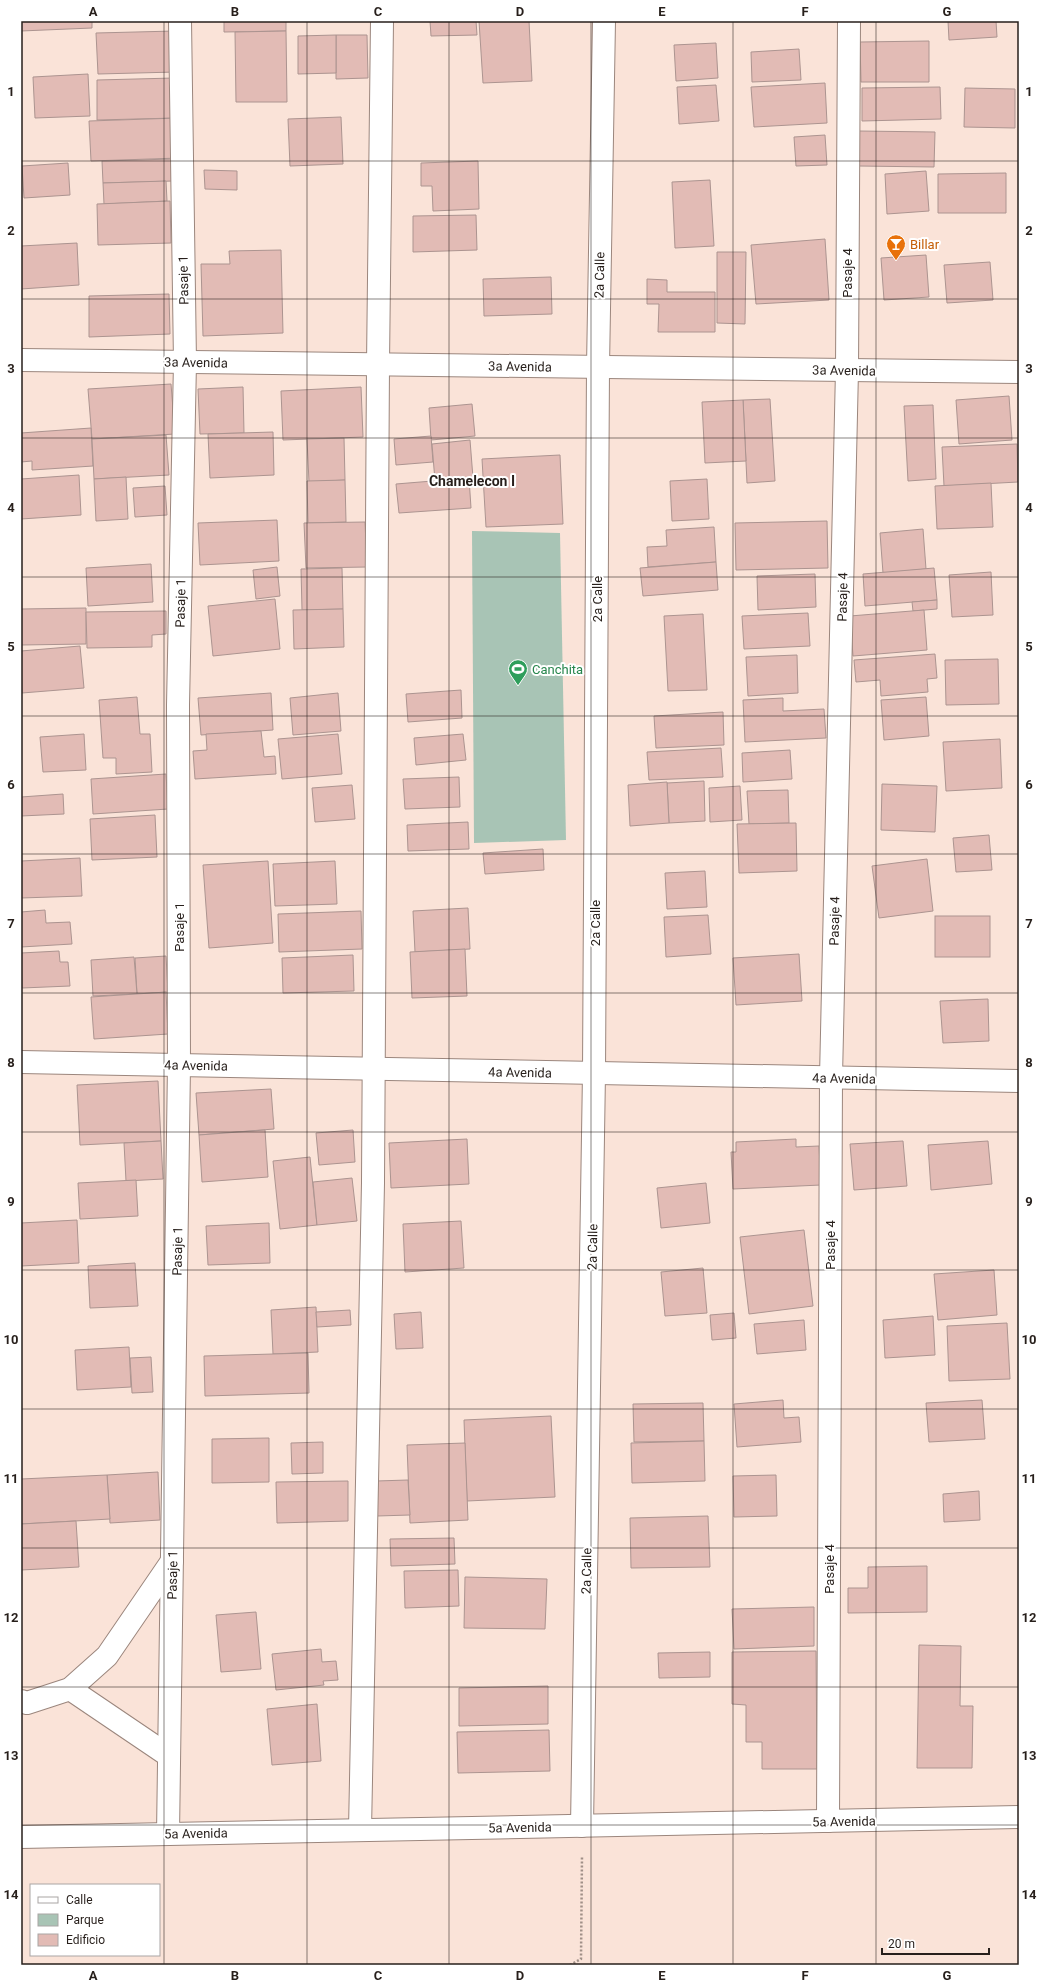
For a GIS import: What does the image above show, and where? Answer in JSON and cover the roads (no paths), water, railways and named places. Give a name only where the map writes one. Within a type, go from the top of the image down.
[{"type":"street","name":"Pasaje 1","points":[[168,1834],[179,1065],[178,704],[185,362],[180,21]]},
{"type":"street","points":[[360,1830],[372,1190],[382,21]]},
{"type":"street","name":"2a Calle","points":[[582,1826],[594,1073],[598,367],[604,21]]},
{"type":"street","name":"Pasaje 4","points":[[828,1821],[831,1077],[847,370],[849,21]]},
{"type":"street","name":"3a Avenida","points":[[21,360],[1019,372]]},
{"type":"street","name":"4a Avenida","points":[[21,1062],[1019,1081]]},
{"type":"street","points":[[21,1701],[27,1703],[70,1689],[107,1656],[172,1561]]},
{"type":"street","points":[[70,1689],[169,1756]]},
{"type":"street","name":"5a Avenida","points":[[21,1837],[1019,1817]]},
{"type":"place","name":"Billar","points":[[896,261]]},
{"type":"place","name":"Canchita","points":[[518,686]]},
{"type":"district","name":"Chamelecon I","points":[[472,481]]}]
